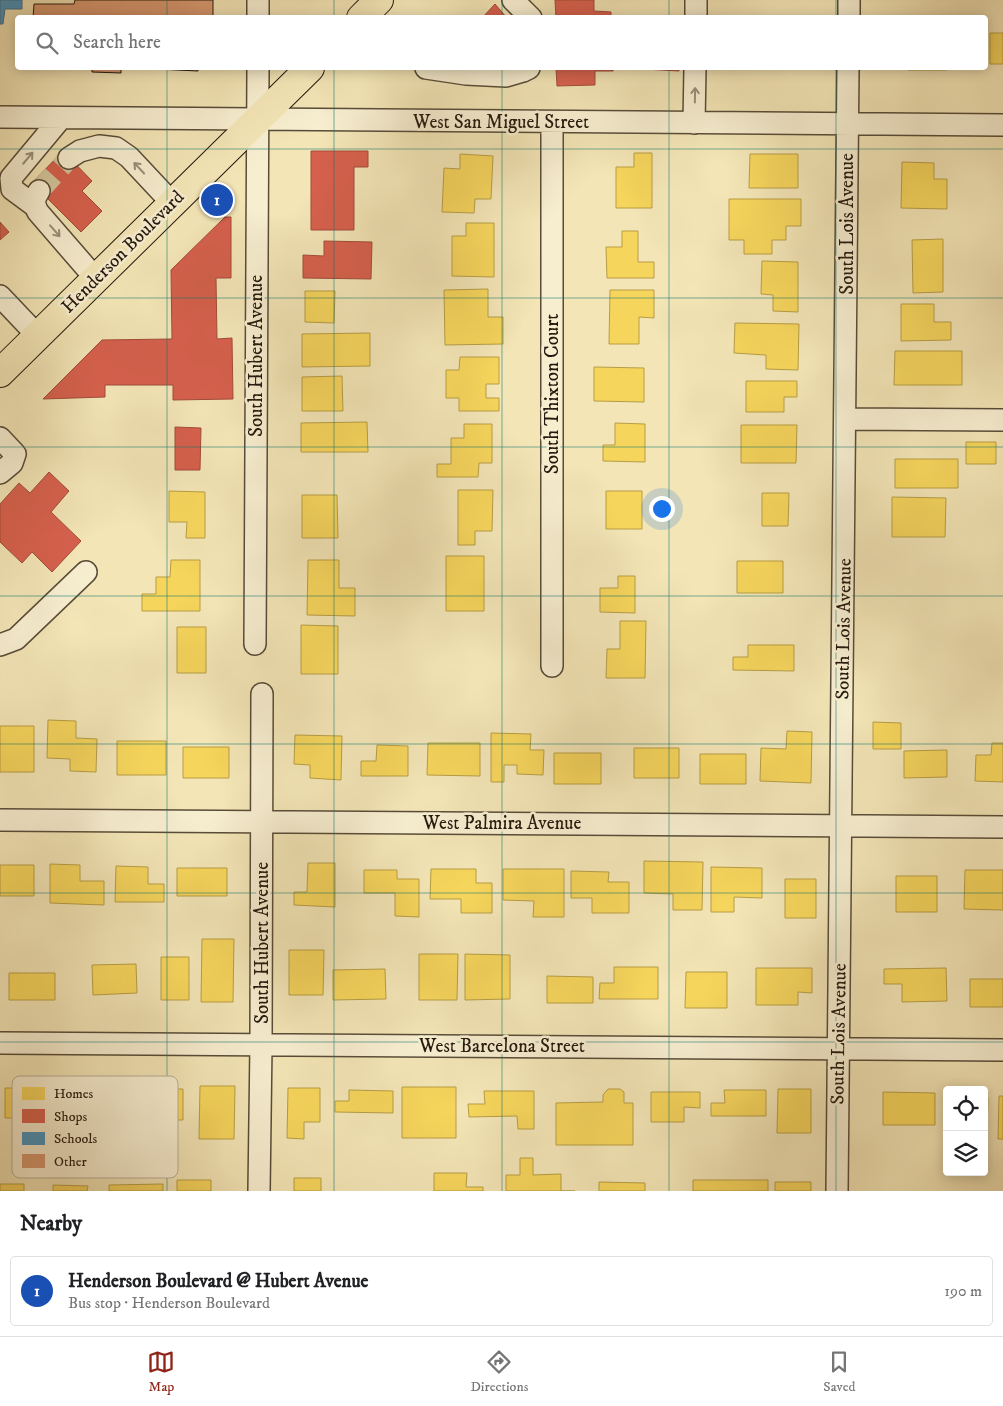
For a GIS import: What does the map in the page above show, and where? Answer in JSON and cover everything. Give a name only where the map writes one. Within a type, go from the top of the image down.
[{"type":"main road","points":[[364,15],[379,0]]},
{"type":"main road","name":"Henderson Boulevard","points":[[0,373],[308,70]]},
{"type":"street","points":[[258,0],[258,15]]},
{"type":"street","points":[[513,0],[528,15]]},
{"type":"street","points":[[696,0],[696,15]]},
{"type":"street","points":[[849,0],[849,15]]},
{"type":"street","name":"South Hubert Avenue","points":[[255,644],[258,70]]},
{"type":"street","points":[[439,70],[466,74],[506,76],[525,70]]},
{"type":"street","points":[[694,123],[695,70]]},
{"type":"street","name":"South Lois Avenue","points":[[837,1191],[848,70]]},
{"type":"street","points":[[61,118],[11,178],[12,189],[37,198],[38,212],[96,279]]},
{"type":"street","name":"West San Miguel Street","points":[[1,119],[257,119],[1003,125]]},
{"type":"street","name":"South Thixton Court","points":[[552,122],[552,666]]},
{"type":"street","points":[[70,158],[80,152],[99,146],[116,148],[129,157],[173,204]]},
{"type":"street","points":[[0,296],[38,336]]},
{"type":"street","points":[[846,418],[1003,420]]},
{"type":"street","points":[[0,438],[15,454],[12,463],[0,473]]},
{"type":"street","points":[[0,645],[16,639],[86,572]]},
{"type":"street","name":"South Hubert Avenue","points":[[259,1191],[263,822],[262,694]]},
{"type":"street","name":"West Palmira Avenue","points":[[0,820],[1003,828]]},
{"type":"street","name":"West Barcelona Street","points":[[0,1043],[1003,1050]]},
{"type":"building: Homes","points":[[990,33],[1003,33],[1003,64],[990,64]]},
{"type":"building: Homes","points":[[634,153],[652,153],[652,208],[616,208],[616,167],[634,167]]},
{"type":"building: Homes","points":[[460,154],[493,156],[491,199],[475,199],[474,213],[442,212],[444,168],[460,169]]},
{"type":"building: Homes","points":[[750,154],[798,154],[798,188],[749,188]]},
{"type":"building: Homes","points":[[902,162],[934,163],[934,179],[947,179],[947,209],[901,208]]},
{"type":"building: Homes","points":[[729,199],[801,199],[801,226],[786,226],[786,240],[772,240],[772,254],[744,254],[744,240],[729,240]]},
{"type":"building: Homes","points":[[466,223],[494,223],[494,277],[452,276],[452,236],[466,236]]},
{"type":"building: Homes","points":[[622,231],[638,231],[638,262],[654,262],[654,278],[607,278],[606,247],[622,247]]},
{"type":"building: Homes","points":[[943,239],[943,292],[913,293],[912,240]]},
{"type":"building: Homes","points":[[762,261],[798,262],[798,312],[773,311],[773,295],[761,294]]},
{"type":"building: Homes","points":[[488,289],[488,317],[503,317],[503,344],[445,345],[444,290]]},
{"type":"building: Homes","points":[[610,290],[654,290],[654,318],[639,317],[639,344],[609,344]]},
{"type":"building: Homes","points":[[305,291],[335,291],[334,323],[305,322]]},
{"type":"building: Homes","points":[[901,304],[934,304],[934,322],[951,322],[951,340],[901,341]]},
{"type":"building: Homes","points":[[735,323],[799,324],[798,370],[766,369],[766,355],[734,353]]},
{"type":"building: Homes","points":[[370,333],[370,366],[302,367],[302,334]]},
{"type":"building: Homes","points":[[895,351],[962,351],[962,385],[894,385]]},
{"type":"building: Homes","points":[[460,357],[499,357],[499,384],[486,384],[486,398],[499,398],[499,411],[459,411],[459,398],[446,398],[446,370],[459,370]]},
{"type":"building: Homes","points":[[594,367],[644,368],[644,402],[594,401]]},
{"type":"building: Homes","points":[[342,376],[343,411],[302,411],[302,377]]},
{"type":"building: Homes","points":[[746,381],[797,381],[797,397],[784,397],[784,412],[746,412]]},
{"type":"building: Homes","points":[[367,422],[368,452],[301,452],[301,423]]},
{"type":"building: Homes","points":[[615,423],[645,424],[645,462],[603,461],[603,445],[615,445]]},
{"type":"building: Homes","points":[[464,424],[492,424],[492,463],[479,463],[478,477],[437,477],[437,464],[451,464],[451,438],[464,438]]},
{"type":"building: Homes","points":[[741,425],[797,425],[796,463],[741,463]]},
{"type":"building: Homes","points":[[966,442],[996,442],[996,464],[966,464]]},
{"type":"building: Homes","points":[[895,459],[958,459],[958,488],[895,488]]},
{"type":"building: Homes","points":[[458,490],[493,490],[492,531],[475,531],[475,545],[458,545]]},
{"type":"building: Homes","points":[[169,491],[205,492],[205,538],[186,538],[187,522],[169,522]]},
{"type":"building: Homes","points":[[606,491],[642,491],[642,529],[606,529]]},
{"type":"building: Homes","points":[[762,493],[789,493],[788,526],[762,526]]},
{"type":"building: Homes","points":[[302,495],[337,495],[338,538],[302,538]]},
{"type":"building: Homes","points":[[892,497],[946,498],[945,537],[892,537]]},
{"type":"building: Homes","points":[[446,556],[484,556],[484,611],[446,611]]},
{"type":"building: Homes","points":[[171,560],[200,560],[200,611],[142,611],[142,594],[156,594],[156,577],[170,577]]},
{"type":"building: Homes","points":[[308,560],[339,560],[339,588],[355,588],[355,616],[307,615]]},
{"type":"building: Homes","points":[[737,561],[783,561],[783,593],[737,593]]},
{"type":"building: Homes","points":[[618,576],[635,576],[635,613],[600,612],[600,588],[618,588]]},
{"type":"building: Homes","points":[[620,621],[646,621],[645,678],[606,678],[607,649],[620,649]]},
{"type":"building: Homes","points":[[301,625],[338,626],[338,674],[301,674]]},
{"type":"building: Homes","points":[[177,627],[206,627],[206,673],[177,673]]},
{"type":"building: Homes","points":[[748,645],[794,645],[794,671],[733,670],[733,657],[748,657]]},
{"type":"building: Homes","points":[[48,720],[76,721],[76,738],[97,739],[96,772],[70,771],[70,759],[47,758]]},
{"type":"building: Homes","points":[[873,722],[901,723],[901,749],[873,749]]},
{"type":"building: Homes","points":[[0,726],[34,726],[34,772],[0,772]]},
{"type":"building: Homes","points":[[787,731],[812,732],[811,783],[760,781],[761,748],[786,749]]},
{"type":"building: Homes","points":[[491,733],[531,734],[530,750],[544,750],[543,775],[517,774],[517,765],[504,765],[504,782],[491,782]]},
{"type":"building: Homes","points":[[295,735],[342,736],[341,780],[310,778],[310,765],[294,764]]},
{"type":"building: Homes","points":[[117,741],[166,741],[166,775],[117,775]]},
{"type":"building: Homes","points":[[428,743],[480,743],[480,776],[427,775]]},
{"type":"building: Homes","points":[[992,743],[1003,743],[1003,782],[975,781],[976,755],[991,755]]},
{"type":"building: Homes","points":[[377,745],[408,746],[408,776],[361,776],[361,761],[376,761]]},
{"type":"building: Homes","points":[[183,747],[229,747],[229,778],[183,778]]},
{"type":"building: Homes","points":[[634,748],[679,748],[679,778],[634,778]]},
{"type":"building: Homes","points":[[947,750],[947,777],[904,778],[904,751]]},
{"type":"building: Homes","points":[[554,753],[601,753],[601,784],[554,784]]},
{"type":"building: Homes","points":[[700,754],[746,754],[746,784],[700,784]]},
{"type":"building: Homes","points":[[644,861],[703,862],[702,910],[673,910],[673,894],[644,893]]},
{"type":"building: Homes","points":[[308,863],[335,863],[335,907],[294,905],[294,892],[307,892]]},
{"type":"building: Homes","points":[[50,864],[80,865],[80,881],[104,881],[104,905],[50,903]]},
{"type":"building: Homes","points":[[0,865],[34,865],[34,896],[0,896]]},
{"type":"building: Homes","points":[[116,866],[148,867],[148,884],[164,884],[164,902],[115,902]]},
{"type":"building: Homes","points":[[711,867],[762,868],[762,898],[734,897],[734,912],[711,912]]},
{"type":"building: Homes","points":[[177,868],[227,868],[227,896],[177,896]]},
{"type":"building: Homes","points":[[431,869],[476,869],[476,883],[492,883],[492,913],[461,913],[461,899],[430,899]]},
{"type":"building: Homes","points":[[503,869],[564,869],[564,917],[533,917],[534,901],[503,900]]},
{"type":"building: Homes","points":[[364,870],[397,870],[397,879],[419,879],[419,917],[395,916],[395,893],[364,893]]},
{"type":"building: Homes","points":[[965,870],[1003,870],[1003,910],[964,909]]},
{"type":"building: Homes","points":[[571,871],[609,872],[608,882],[629,882],[629,913],[592,913],[592,898],[571,898]]},
{"type":"building: Homes","points":[[896,876],[937,876],[937,912],[896,912]]},
{"type":"building: Homes","points":[[785,879],[816,879],[816,918],[785,918]]},
{"type":"building: Homes","points":[[202,939],[234,939],[233,1002],[201,1002]]},
{"type":"building: Homes","points":[[289,950],[324,950],[323,995],[289,995]]},
{"type":"building: Homes","points":[[419,954],[458,954],[457,1000],[419,1000]]},
{"type":"building: Homes","points":[[465,954],[510,955],[510,999],[465,1000]]},
{"type":"building: Homes","points":[[161,957],[189,957],[189,1000],[161,1000]]},
{"type":"building: Homes","points":[[136,964],[137,993],[93,995],[92,965]]},
{"type":"building: Homes","points":[[614,967],[658,967],[658,999],[599,999],[600,983],[614,983]]},
{"type":"building: Homes","points":[[756,968],[812,968],[812,993],[798,992],[798,1005],[756,1005]]},
{"type":"building: Homes","points":[[946,968],[947,1001],[902,1002],[902,984],[884,984],[884,969]]},
{"type":"building: Homes","points":[[385,969],[386,999],[333,1000],[333,970]]},
{"type":"building: Homes","points":[[686,972],[727,972],[727,1008],[685,1008]]},
{"type":"building: Homes","points":[[9,973],[55,973],[55,1000],[9,1000]]},
{"type":"building: Homes","points":[[547,976],[593,977],[593,1003],[547,1003]]},
{"type":"building: Homes","points":[[970,979],[1003,979],[1003,1007],[970,1007]]},
{"type":"building: Homes","points":[[200,1086],[235,1086],[234,1139],[199,1139]]},
{"type":"building: Homes","points":[[402,1087],[456,1087],[456,1138],[402,1138]]},
{"type":"building: Homes","points":[[5,1088],[12,1088],[12,1118],[5,1118]]},
{"type":"building: Homes","points":[[288,1088],[320,1088],[320,1122],[304,1122],[304,1139],[287,1138]]},
{"type":"building: Homes","points":[[178,1089],[183,1089],[183,1120],[178,1120]]},
{"type":"building: Homes","points":[[608,1089],[620,1089],[624,1092],[624,1103],[633,1103],[633,1145],[556,1145],[556,1103],[603,1102],[603,1095]]},
{"type":"building: Homes","points":[[778,1089],[811,1089],[811,1133],[777,1133]]},
{"type":"building: Homes","points":[[349,1090],[393,1091],[393,1113],[335,1112],[335,1101],[349,1101]]},
{"type":"building: Homes","points":[[724,1090],[766,1090],[766,1116],[711,1116],[711,1103],[725,1103]]},
{"type":"building: Homes","points":[[484,1091],[534,1091],[534,1129],[518,1129],[517,1116],[469,1117],[468,1104],[485,1104]]},
{"type":"building: Homes","points":[[651,1092],[700,1092],[700,1108],[684,1107],[684,1122],[651,1122]]},
{"type":"building: Homes","points":[[883,1092],[935,1093],[935,1125],[883,1125]]},
{"type":"building: Homes","points":[[999,1096],[1003,1096],[1003,1139],[998,1139]]},
{"type":"building: Homes","points":[[520,1158],[533,1158],[533,1175],[561,1174],[561,1191],[506,1191],[506,1175],[520,1175]]},
{"type":"building: Homes","points":[[434,1173],[467,1173],[466,1187],[483,1187],[483,1191],[434,1191]]},
{"type":"building: Homes","points":[[294,1178],[321,1178],[321,1191],[294,1191]]},
{"type":"building: Homes","points":[[177,1180],[211,1180],[211,1191],[177,1191]]},
{"type":"building: Homes","points":[[693,1180],[768,1180],[768,1191],[693,1191]]},
{"type":"building: Homes","points":[[599,1182],[645,1183],[645,1191],[599,1191]]},
{"type":"building: Homes","points":[[775,1182],[811,1182],[811,1191],[775,1191]]},
{"type":"building: Homes","points":[[0,1184],[24,1184],[24,1191],[0,1191]]},
{"type":"building: Homes","points":[[163,1184],[163,1191],[109,1191],[109,1185]]},
{"type":"building: Homes","points":[[53,1185],[88,1186],[87,1191],[53,1191]]},
{"type":"building: Shops","points":[[555,0],[594,0],[594,11],[611,12],[611,15],[556,15]]},
{"type":"building: Shops","points":[[495,4],[504,15],[485,15]]},
{"type":"building: Shops","points":[[556,70],[613,70],[595,71],[595,85],[557,86]]},
{"type":"building: Shops","points":[[63,151],[92,181],[82,191],[102,211],[81,232],[32,183]]},
{"type":"building: Shops","points":[[311,151],[368,151],[368,167],[354,167],[354,230],[311,230]]},
{"type":"building: Shops","points":[[225,217],[231,217],[231,278],[216,278],[217,339],[232,338],[233,399],[173,400],[173,385],[105,385],[105,397],[43,399],[102,340],[172,339],[171,270]]},
{"type":"building: Shops","points":[[0,222],[9,232],[0,240]]},
{"type":"building: Shops","points":[[324,241],[372,242],[371,279],[303,278],[303,255],[324,256]]},
{"type":"building: Shops","points":[[175,427],[201,428],[200,470],[175,470]]},
{"type":"building: Shops","points":[[49,472],[69,491],[51,512],[81,541],[52,572],[32,552],[22,563],[0,542],[0,504],[19,483],[30,493]]},
{"type":"building: Schools","points":[[0,0],[22,0],[22,9],[5,9],[3,24],[0,24]]},
{"type":"building: Other","points":[[75,0],[213,0],[213,15],[33,15],[34,4],[74,4]]},
{"type":"building: Other","points":[[92,70],[121,70],[121,73],[92,72]]},
{"type":"tunnel","points":[[39,191],[69,158]]},
{"type":"place","name":"Henderson Boulevard @ Hubert Avenue","points":[[217,200]]}]
